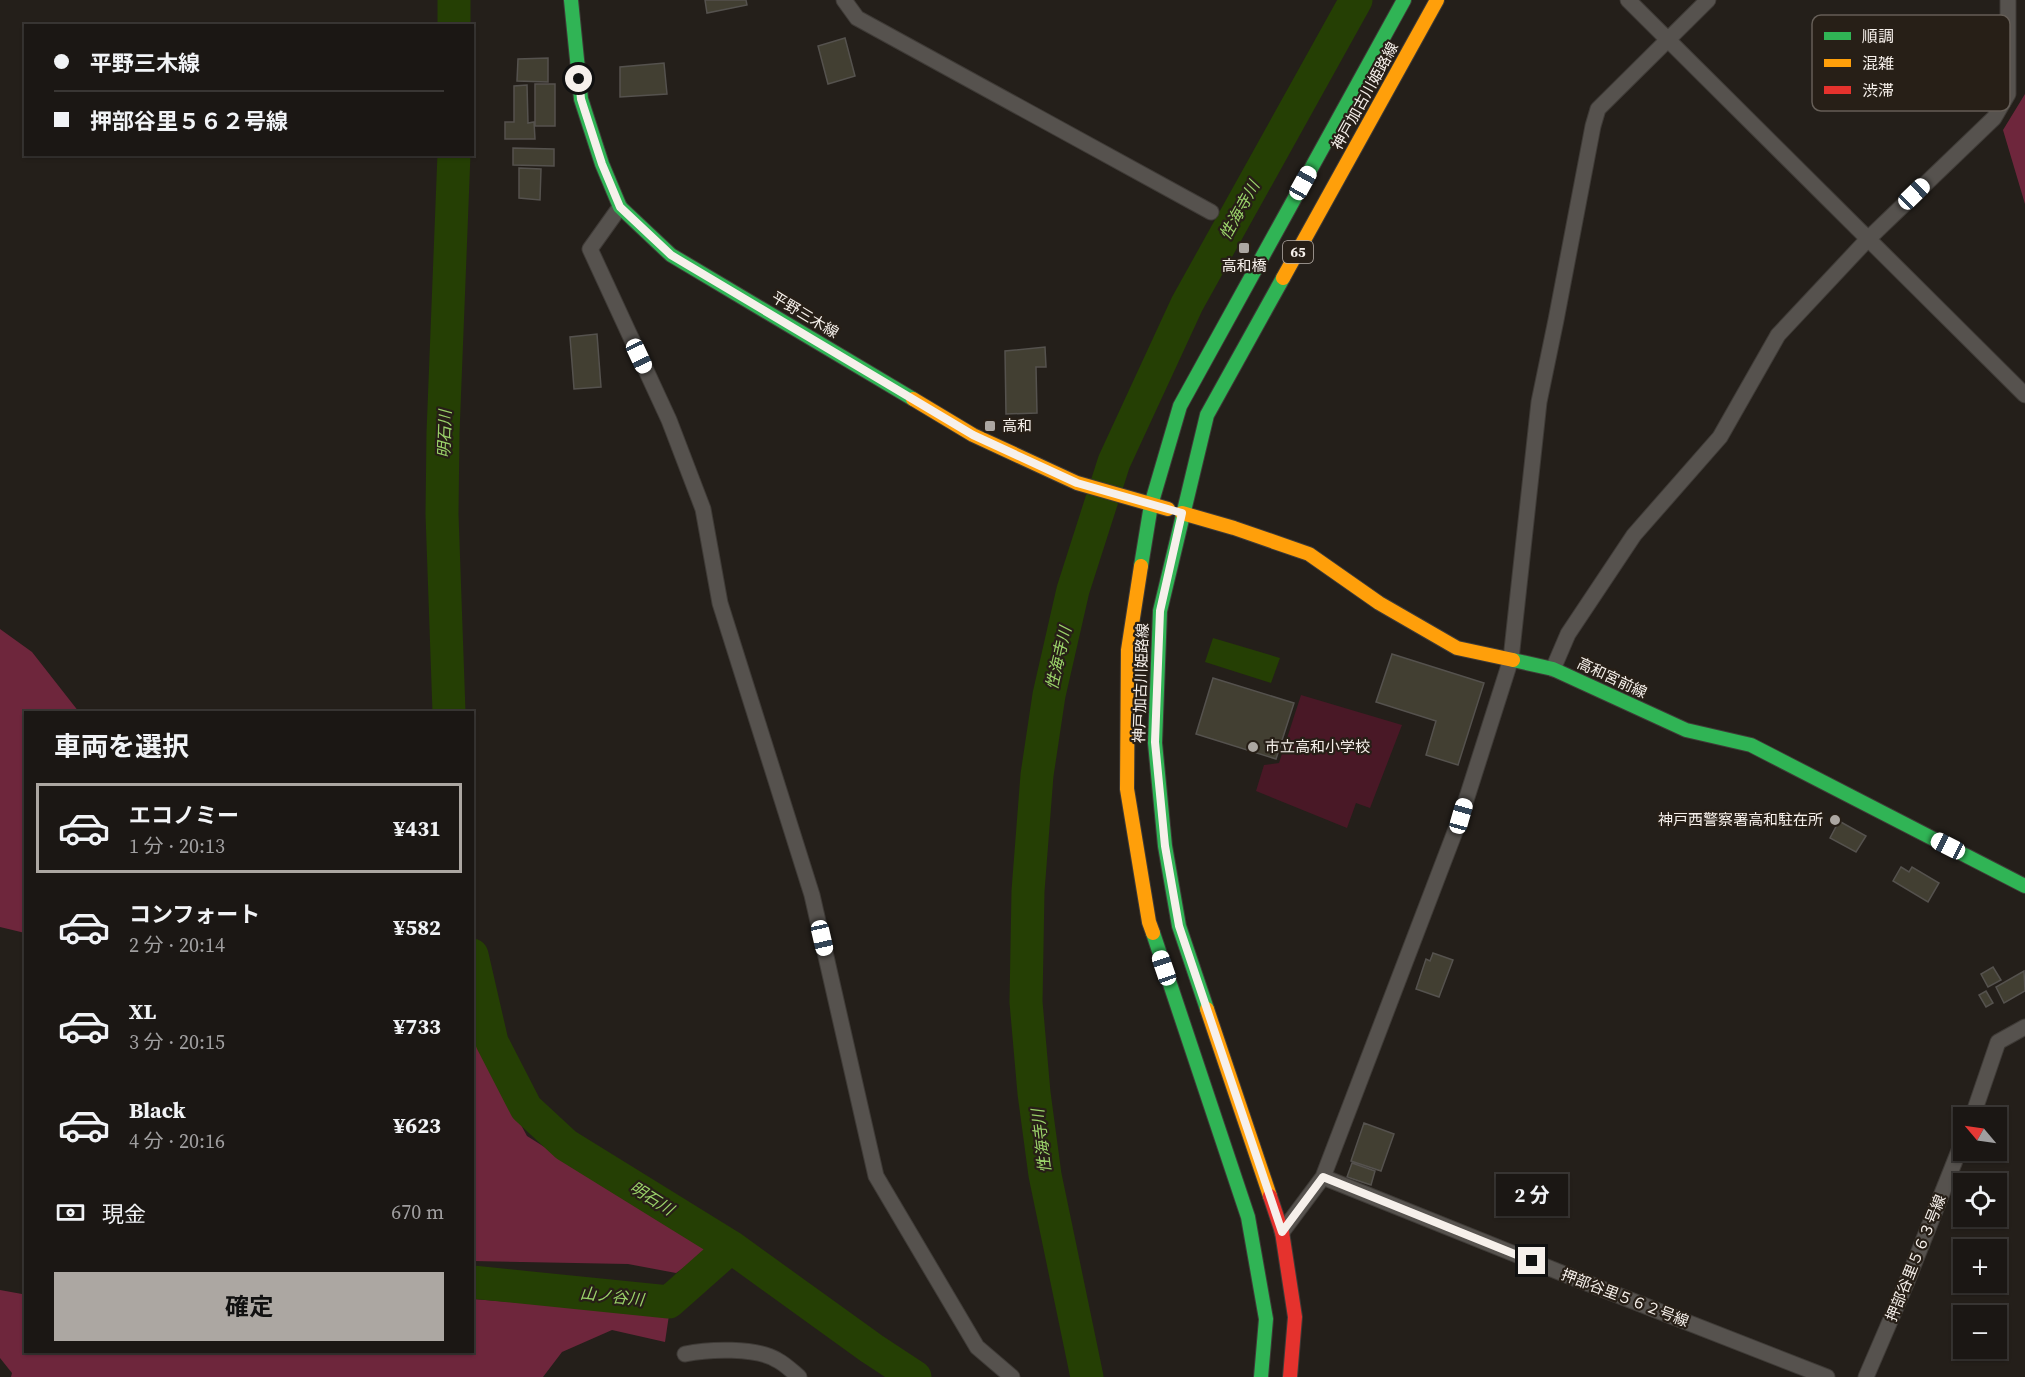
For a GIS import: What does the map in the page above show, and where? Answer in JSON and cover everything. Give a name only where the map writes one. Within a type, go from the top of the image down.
[{"type":"main road","name":"平野三木線","points":[[571,0],[581,99],[602,164],[620,207],[671,255],[973,435],[1077,483],[1182,513]]},
{"type":"main road","name":"神戸加古川姫路線","points":[[1262,1377],[1266,1319],[1248,1217],[1149,922],[1127,789],[1128,650],[1151,505],[1180,406],[1404,0]]},
{"type":"main road","name":"神戸加古川姫路線","points":[[1290,1377],[1294,1317],[1282,1232],[1179,926],[1165,846],[1155,742],[1160,611],[1207,415],[1437,0]]},
{"type":"main road","name":"高和宮前線","points":[[1182,513],[1234,528],[1308,554],[1379,603],[1457,648],[1553,669],[1686,730],[1751,745],[2025,886]]},
{"type":"street","points":[[844,0],[857,18],[1211,212]]},
{"type":"street","points":[[1628,0],[2025,395]]},
{"type":"street","points":[[1282,1232],[1323,1177],[1461,816],[1511,659],[1539,402],[1598,109],[1708,0]]},
{"type":"street","points":[[1553,669],[1568,634],[1634,535],[1719,437],[1778,335],[1867,240],[1994,118],[1998,111]]},
{"type":"street","points":[[620,207],[590,249],[669,420],[703,509],[720,603],[812,895],[876,1176],[977,1347],[1012,1377]]},
{"type":"street","points":[[1975,1107],[1998,1042],[2025,1027]]},
{"type":"street","name":"押部谷里５６３号線","points":[[1866,1377],[1955,1161]]},
{"type":"street","name":"押部谷里５６２号線","points":[[1323,1177],[1827,1377]]},
{"type":"street","points":[[684,1354],[714,1350],[745,1351],[776,1359],[800,1377]]},
{"type":"shaded area","points":[[2025,94],[2025,204],[2003,130]]},
{"type":"shaded area","points":[[0,629],[32,652],[78,711],[24,711],[24,933],[0,927]]},
{"type":"shaded area","points":[[1213,638],[1280,658],[1271,683],[1205,662]]},
{"type":"shaded area","points":[[1301,695],[1402,725],[1370,808],[1356,803],[1347,828],[1256,791],[1264,765],[1279,763]]},
{"type":"shaded area","points":[[474,993],[485,1059],[527,1136],[709,1251],[676,1273],[628,1264],[474,1261]]},
{"type":"shaded area","points":[[0,1290],[24,1293],[24,1353],[474,1353],[474,1299],[669,1315],[665,1342],[612,1330],[562,1352],[543,1377],[11,1377],[12,1373],[0,1358]]},
{"type":"building","points":[[705,0],[746,0],[747,5],[707,13]]},
{"type":"building","points":[[845,38],[855,76],[828,84],[818,46]]},
{"type":"building","points":[[548,58],[548,82],[517,81],[518,59]]},
{"type":"building","points":[[664,63],[667,94],[620,97],[620,67]]},
{"type":"building","points":[[535,84],[555,84],[555,126],[535,126]]},
{"type":"building","points":[[527,85],[528,123],[534,122],[535,139],[505,139],[505,122],[514,122],[514,86]]},
{"type":"building","points":[[513,148],[554,149],[554,166],[513,165]]},
{"type":"building","points":[[519,168],[541,169],[540,200],[519,198]]},
{"type":"building","points":[[597,334],[601,387],[574,389],[570,337]]},
{"type":"building","points":[[1045,347],[1046,367],[1036,367],[1037,413],[1006,414],[1005,351]]},
{"type":"building","points":[[1392,654],[1484,683],[1458,765],[1426,755],[1436,721],[1376,702]]},
{"type":"building","points":[[1213,678],[1294,703],[1276,759],[1196,734]]},
{"type":"building","points":[[1839,821],[1866,836],[1856,852],[1830,838]]},
{"type":"building","points":[[1901,867],[1909,872],[1912,867],[1939,883],[1928,902],[1893,881]]},
{"type":"building","points":[[1433,953],[1453,960],[1439,997],[1416,989],[1426,959],[1430,961]]},
{"type":"building","points":[[1993,967],[2001,980],[1988,987],[1981,974]]},
{"type":"building","points":[[2024,971],[2025,991],[2004,1003],[1996,987]]},
{"type":"building","points":[[1986,991],[1993,1003],[1986,1007],[1979,995]]},
{"type":"building","points":[[1364,1123],[1394,1134],[1381,1171],[1351,1161]]},
{"type":"building","points":[[1352,1163],[1375,1171],[1371,1185],[1347,1177]]},
{"type":"waterway","name":"明石川","points":[[454,0],[454,24]]},
{"type":"waterway","name":"性海寺川","points":[[1087,1377],[1045,1175],[1034,1093],[1026,1002],[1028,891],[1037,775],[1049,695],[1073,590],[1114,462],[1187,304],[1356,0]]},
{"type":"waterway","name":"明石川","points":[[449,711],[442,514],[454,156]]},
{"type":"waterway","name":"明石川","points":[[474,964],[492,1042],[526,1108],[566,1145],[731,1247],[915,1377]]},
{"type":"waterway","name":"山ノ谷川","points":[[474,1282],[669,1302],[731,1247]]},
{"type":"traffic: fast","points":[[571,0],[581,99],[602,164],[620,207],[671,255],[913,399]]},
{"type":"traffic: fast","points":[[1141,566],[1151,505],[1180,406],[1404,0]]},
{"type":"traffic: fast","points":[[1207,1009],[1179,926],[1165,846],[1155,743],[1160,611],[1207,415],[1283,278]]},
{"type":"traffic: fast","points":[[1513,660],[1553,669],[1686,730],[1751,745],[2025,886]]},
{"type":"traffic: fast","points":[[1153,933],[1248,1217],[1266,1319],[1261,1377]]},
{"type":"traffic: slow","points":[[1283,278],[1437,0]]},
{"type":"traffic: slow","points":[[913,399],[973,435],[1077,483],[1168,509]]},
{"type":"traffic: slow","points":[[1182,513],[1309,554],[1379,603],[1457,648],[1513,660]]},
{"type":"traffic: slow","points":[[1141,566],[1128,650],[1127,789],[1149,922],[1153,933]]},
{"type":"traffic: slow","points":[[1207,1009],[1270,1196]]},
{"type":"traffic: jam","points":[[1270,1196],[1282,1232],[1295,1317],[1290,1377]]},
{"type":"place","name":"高和橋","points":[[1244,248]]},
{"type":"place","name":"高和","points":[[990,426]]},
{"type":"place","name":"市立高和小学校","points":[[1253,747]]},
{"type":"place","name":"神戸西警察署高和駐在所","points":[[1835,820]]},
{"type":"route","points":[[579,79],[581,99],[602,164],[620,207],[671,255],[973,435],[1077,483],[1182,513],[1160,611],[1155,742],[1165,846],[1179,926],[1282,1232],[1323,1177],[1532,1261]]}]
